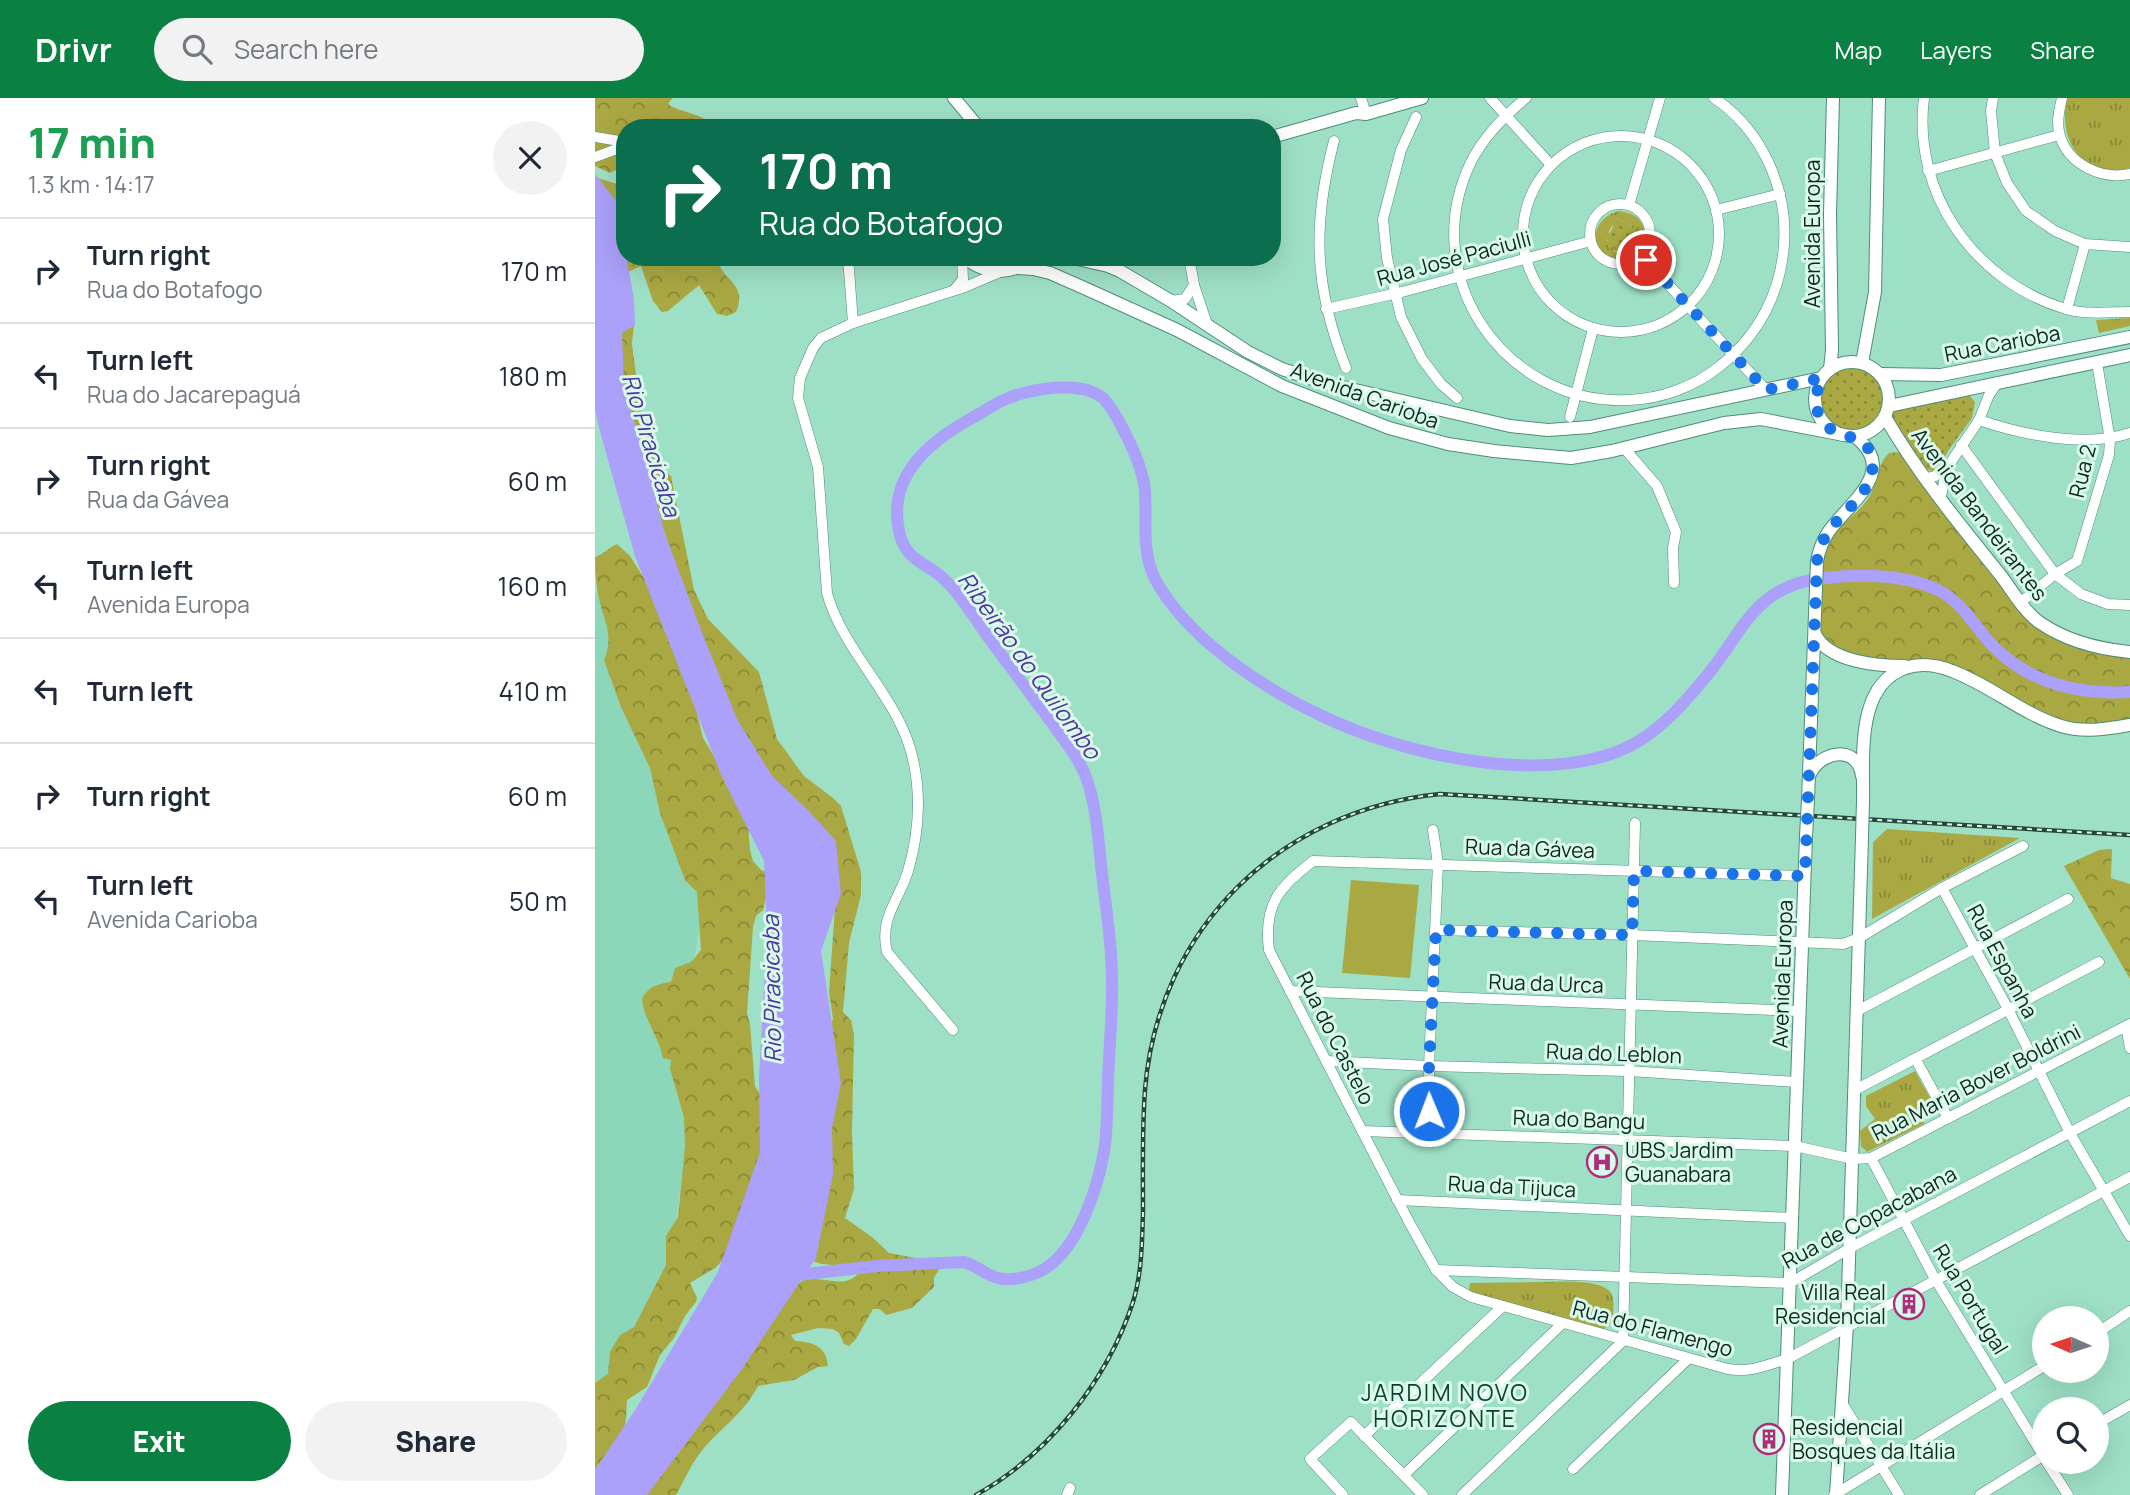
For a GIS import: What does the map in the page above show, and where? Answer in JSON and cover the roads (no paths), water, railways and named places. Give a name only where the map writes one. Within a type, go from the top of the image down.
[{"type":"main road","points":[[954,98],[970,119]]},
{"type":"main road","points":[[1281,134],[1391,98]]},
{"type":"main road","points":[[1362,108],[1422,98]]},
{"type":"main road","name":"Avenida Europa","points":[[1826,374],[1832,350],[1830,214],[1833,98]]},
{"type":"main road","points":[[1862,363],[1875,292],[1879,98]]},
{"type":"main road","points":[[979,266],[1000,272],[1021,266]]},
{"type":"main road","name":"Avenida Carioba","points":[[1108,266],[1171,301],[1248,352],[1296,374],[1497,424],[1523,428],[1562,429],[1590,426],[1766,390],[1826,374]]},
{"type":"main road","name":"Avenida Carioba","points":[[1018,268],[1033,269],[1061,278],[1177,330],[1282,386],[1419,438],[1494,451],[1571,457],[1624,448],[1743,419],[1761,419],[1849,436]]},
{"type":"main road","name":"Rua Carioba","points":[[1881,374],[1941,374],[2130,337]]},
{"type":"main road","name":"Rua Carioba","points":[[1887,412],[1999,382],[2130,355]]},
{"type":"main road","points":[[1862,363],[1881,374],[1887,384],[1887,412],[1872,431],[1849,436],[1833,431],[1824,423],[1815,401],[1817,389],[1826,374],[1839,364],[1862,363]]},
{"type":"main road","name":"Avenida Bandeirantes","points":[[1887,412],[1902,446],[2038,621],[2095,647],[2130,652]]},
{"type":"main road","name":"Avenida Europa","points":[[1782,1495],[1816,571],[1822,542],[1857,501],[1872,471],[1873,463],[1869,450],[1849,436]]},
{"type":"main road","points":[[1815,633],[1817,639],[1827,648],[1861,663],[1879,666],[1931,665],[1953,671],[2062,726],[2089,730],[2130,726]]},
{"type":"main road","points":[[1835,1495],[1847,1325],[1866,729],[1870,705],[1877,690],[1897,671],[1911,666]]},
{"type":"main road","points":[[1808,779],[1813,767],[1823,757],[1841,754],[1858,764],[1863,786]]},
{"type":"street","points":[[1490,98],[1551,165]]},
{"type":"street","points":[[1526,98],[1505,114],[1471,161],[1455,217],[1459,275],[1469,303],[1483,328],[1501,351],[1523,370],[1575,395],[1621,400],[1643,399],[1677,391],[1708,376],[1735,354],[1757,327],[1773,297],[1783,263],[1780,194],[1771,167],[1757,142],[1739,119],[1714,98]]},
{"type":"street","points":[[1629,205],[1660,98]]},
{"type":"street","points":[[1924,98],[1922,143],[1928,171],[1943,208],[1959,236],[1981,261],[2014,286],[2067,309],[2099,313],[2130,312]]},
{"type":"street","points":[[1993,98],[1991,111],[1995,153],[2007,183],[2026,211],[2055,231],[2085,244],[2130,247]]},
{"type":"street","points":[[2062,98],[2058,113],[2059,135],[2077,162],[2092,171],[2109,176],[2130,174]]},
{"type":"street","points":[[1416,117],[1401,150],[1383,219],[1387,258],[1401,317],[1422,359],[1441,384],[1457,398]]},
{"type":"street","points":[[1928,171],[2059,135]]},
{"type":"street","points":[[1630,136],[1667,146],[1684,158],[1698,173],[1709,191],[1716,210],[1719,231],[1718,251],[1712,272],[1689,306],[1668,321],[1644,330],[1610,333],[1574,321],[1551,303],[1533,278],[1526,259],[1523,234],[1526,208],[1536,185],[1551,165],[1564,153],[1596,139],[1630,136]]},
{"type":"street","points":[[597,137],[616,142]]},
{"type":"street","points":[[1334,141],[1323,182],[1318,225],[1319,267],[1326,309],[1346,368]]},
{"type":"street","points":[[596,157],[616,148]]},
{"type":"street","points":[[1716,210],[1780,194]]},
{"type":"street","points":[[1611,205],[1629,205],[1643,215],[1650,231],[1647,248],[1641,256],[1625,264],[1608,261],[1594,250],[1590,232],[1597,215],[1611,205]]},
{"type":"street","name":"Rua José Paciulli","points":[[1326,309],[1591,241]]},
{"type":"street","points":[[2067,309],[2085,244]]},
{"type":"street","points":[[1641,256],[1766,390]]},
{"type":"street","points":[[849,266],[853,323]]},
{"type":"street","points":[[955,290],[963,279],[963,266]]},
{"type":"street","points":[[1191,266],[1207,324]]},
{"type":"street","points":[[953,1030],[887,951],[884,936],[886,922],[908,872],[916,834],[914,763],[903,726],[832,611],[827,593],[818,467],[798,398],[800,378],[813,348],[821,338],[853,323],[955,290],[1000,272]]},
{"type":"street","points":[[1171,301],[1185,299],[1194,285]]},
{"type":"street","points":[[1570,416],[1593,329]]},
{"type":"street","name":"Rua 2","points":[[2021,602],[2055,574],[2077,561],[2109,455],[2110,440],[2097,363]]},
{"type":"street","points":[[1941,496],[1947,468],[1999,382]]},
{"type":"street","points":[[1970,389],[1980,398],[1980,416]]},
{"type":"street","points":[[1980,416],[2002,428],[2039,435],[2110,440],[2130,433]]},
{"type":"street","points":[[1961,445],[2055,574],[2081,594],[2108,604],[2130,605]]},
{"type":"street","points":[[1624,448],[1657,486],[1676,533],[1672,548],[1674,583]]},
{"type":"street","points":[[1927,478],[1947,468]]},
{"type":"street","points":[[1462,1495],[1623,1341],[1635,823]]},
{"type":"street","points":[[1430,1134],[1429,1066],[1438,864],[1433,830]]},
{"type":"street","points":[[1436,930],[1843,944],[1859,938],[1942,888],[2023,846]]},
{"type":"street","name":"Rua da Gávea","points":[[1272,902],[1280,889],[1313,861],[1805,876]]},
{"type":"street","name":"Rua Espanha","points":[[1942,888],[2008,1009],[2070,1133],[2130,1236]]},
{"type":"street","points":[[1857,1012],[2069,899]]},
{"type":"street","name":"Rua do Castelo","points":[[1272,902],[1267,933],[1269,950],[1397,1200],[1436,1270],[1459,1291]]},
{"type":"street","points":[[1855,1090],[2099,962]]},
{"type":"street","name":"Rua da Urca","points":[[1290,991],[1800,1011]]},
{"type":"street","points":[[2128,1025],[2130,1048]]},
{"type":"street","name":"Rua Maria Bover Boldrini","points":[[1795,1146],[1853,1159],[1871,1157],[2128,1025]]},
{"type":"street","points":[[1916,1059],[1948,1118]]},
{"type":"street","name":"Rua do Leblon","points":[[1326,1061],[1629,1071],[1797,1082]]},
{"type":"street","name":"Rua de Copacabana","points":[[1436,1270],[1790,1283],[1850,1248],[2130,1101]]},
{"type":"street","name":"Rua do Bangu","points":[[1362,1131],[1795,1146]]},
{"type":"street","name":"Rua Portugal","points":[[1871,1157],[1935,1279],[2032,1437]]},
{"type":"street","name":"Rua do Flamengo","points":[[1459,1291],[1471,1297],[1623,1341],[1744,1371],[1787,1359],[1847,1325],[1900,1302],[1935,1279],[2130,1177]]},
{"type":"street","name":"Rua da Tijuca","points":[[1397,1200],[1792,1217]]},
{"type":"street","points":[[1471,1297],[1466,1286],[1467,1277],[1473,1271]]},
{"type":"street","points":[[1364,1436],[1503,1306]]},
{"type":"street","points":[[2109,1324],[2130,1311]]},
{"type":"street","points":[[1404,1475],[1563,1323]]},
{"type":"street","points":[[1573,1469],[1688,1359]]},
{"type":"street","points":[[1835,1495],[2032,1374]]},
{"type":"street","points":[[1842,1403],[1899,1495]]},
{"type":"street","points":[[2109,1417],[2130,1405]]},
{"type":"street","points":[[1343,1495],[1310,1459],[1351,1422],[1423,1495]]},
{"type":"street","points":[[1980,1495],[2032,1464]]},
{"type":"street","name":"Rua Portugal","points":[[2055,1474],[2068,1495]]},
{"type":"water","name":"Rio Piracicaba","points":[[595,174],[616,201],[616,266],[628,266],[634,299],[635,325],[622,333],[624,382],[665,534],[737,719],[772,776],[836,841],[841,894],[821,951],[841,1083],[832,1128],[833,1175],[816,1258],[742,1369],[647,1495],[595,1495],[595,1470],[637,1407],[718,1272],[760,1152],[759,1077],[767,932],[764,861],[722,777],[635,556],[595,410]]},
{"type":"waterway","name":"Ribeirão do Quilombo","points":[[789,1276],[877,1266],[964,1262],[998,1278],[1016,1279],[1029,1276],[1046,1268],[1067,1247],[1084,1218],[1100,1171],[1107,1129],[1112,965],[1098,832],[1089,787],[1071,749],[951,586],[910,553],[898,525],[897,506],[901,489],[917,460],[942,437],[1006,399],[1028,392],[1056,388],[1083,389],[1104,399],[1128,438],[1142,475],[1146,546],[1155,579],[1186,621],[1227,659],[1297,704],[1354,730],[1435,754],[1479,762],[1566,764],[1605,756],[1639,741],[1674,713],[1766,600],[1801,582],[1825,578],[1882,576],[1925,585],[1954,601],[2005,657],[2037,677],[2072,688],[2130,692]]},
{"type":"railway","points":[[976,1495],[1028,1459],[1051,1437],[1091,1387],[1122,1331],[1133,1302],[1142,1246],[1145,1090],[1155,1031],[1174,978],[1202,929],[1237,887],[1280,852],[1328,824],[1382,805],[1440,794],[2130,835]]},
{"type":"place","name":"UBS Jardim Guanabara","points":[[1602,1162]]},
{"type":"place","name":"Villa Real Residencial","points":[[1909,1304]]},
{"type":"place","name":"Residencial Bosques da Itália","points":[[1769,1439]]},
{"type":"district","name":"JARDIM NOVO HORIZONTE","points":[[1445,1405]]}]
